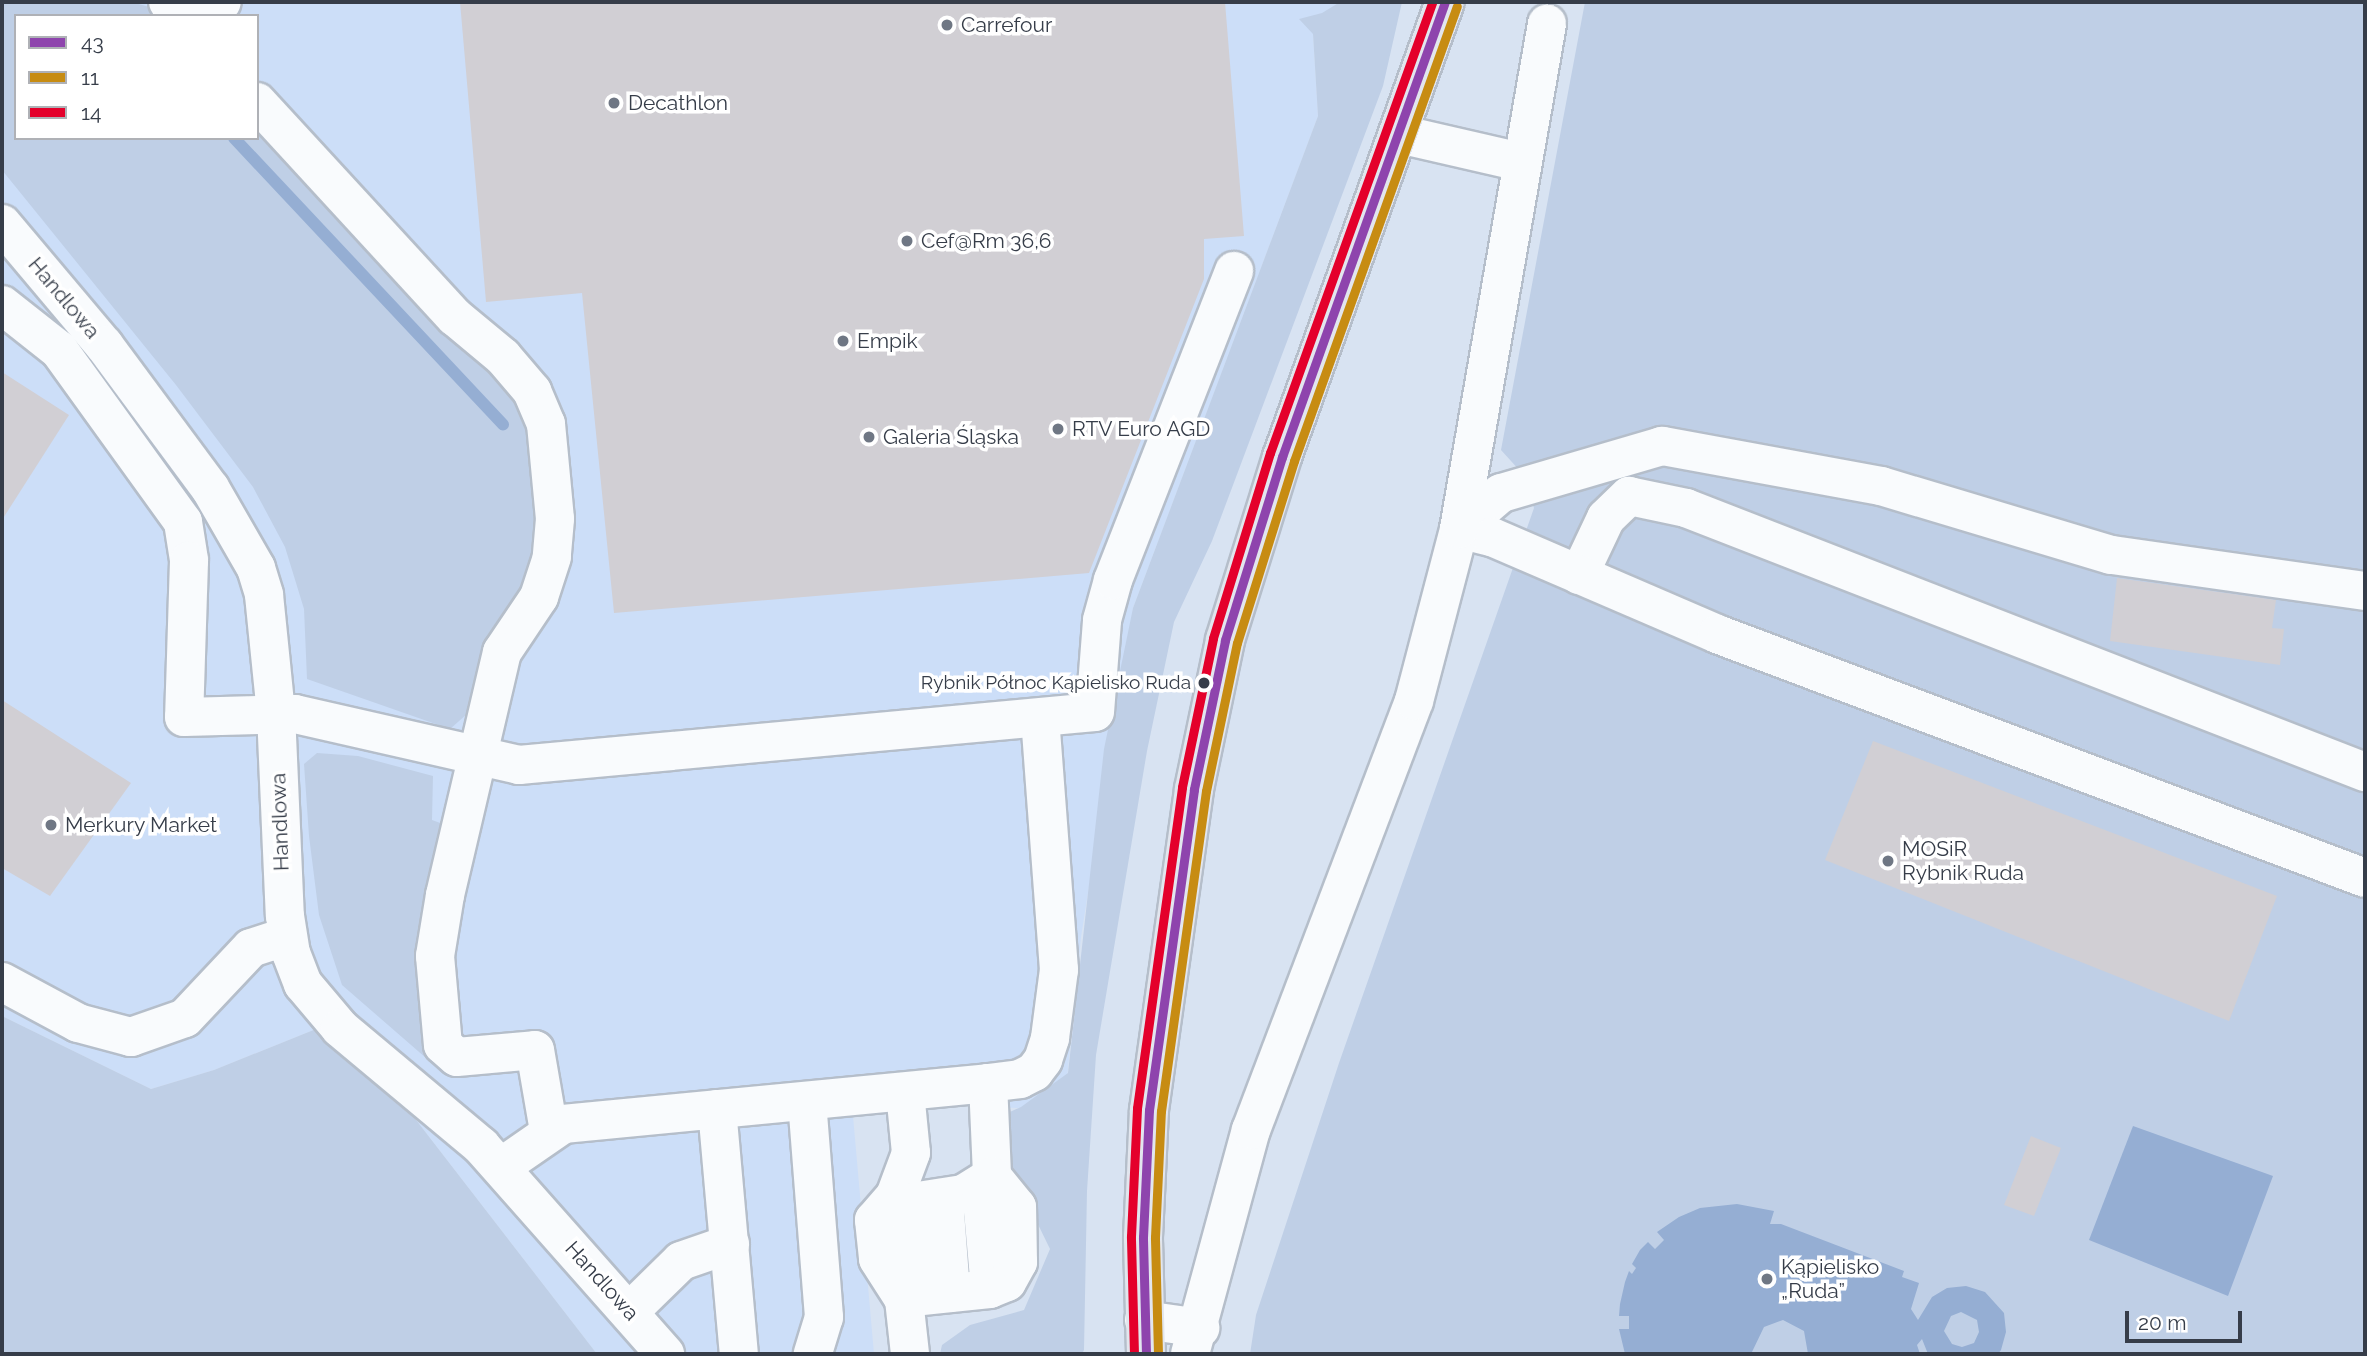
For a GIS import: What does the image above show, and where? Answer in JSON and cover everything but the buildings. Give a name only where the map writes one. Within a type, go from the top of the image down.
[{"type":"main road","points":[[1145,1337],[1144,1183],[1156,1049],[1194,789],[1225,640],[1278,469],[1445,2]]},
{"type":"lane","points":[[205,14],[222,2]]},
{"type":"lane","points":[[1145,1337],[1195,1341],[1251,1130],[1414,701],[1459,529],[1547,24]]},
{"type":"lane","points":[[259,104],[455,317],[503,357],[532,391],[546,424],[555,519],[552,557],[539,597],[502,653],[436,935],[443,1045],[457,1057],[535,1050],[549,1131]]},
{"type":"lane","points":[[1399,134],[1521,162]]},
{"type":"lane","name":"Handlowa","points":[[2,224],[104,345],[210,488],[245,544],[264,594],[276,713],[287,936],[303,984],[323,1012],[459,1125],[501,1167],[665,1354]]},
{"type":"lane","points":[[2,305],[58,350],[183,522],[189,561],[184,717],[276,713],[519,765],[1095,712],[1102,620],[1113,580],[1234,271]]},
{"type":"lane","points":[[1459,529],[1501,493],[1662,446],[1881,486],[2111,555],[2365,591]]},
{"type":"lane","points":[[1579,575],[1606,518],[1629,496],[1686,508],[2365,772]]},
{"type":"lane","points":[[1459,529],[1492,537],[1717,634],[2365,878]]},
{"type":"lane","points":[[501,1167],[549,1131],[575,1122],[988,1083],[1020,1079],[1034,1072],[1043,1060],[1050,1038],[1059,935],[1040,718]]},
{"type":"lane","points":[[2,982],[78,1023],[131,1037],[185,1018],[251,948],[287,936]]},
{"type":"lane","points":[[925,1296],[990,1289],[1007,1282],[1015,1272],[1020,1247],[1017,1207],[992,1176],[988,1083]]},
{"type":"lane","points":[[905,1092],[911,1153],[895,1196],[925,1296]]},
{"type":"lane","points":[[807,1101],[824,1317],[813,1354]]},
{"type":"lane","points":[[717,1109],[739,1354]]},
{"type":"lane","points":[[910,1354],[925,1296],[912,1202],[963,1194],[992,1176]]},
{"type":"lane","points":[[630,1311],[681,1261],[730,1244]]},
{"type":"shaded area","points":[[2,2],[1340,2],[1323,13],[1313,34],[1318,116],[1133,608],[1081,937],[1064,1110],[954,1105],[853,1116],[874,1354],[597,1354],[413,1116],[316,1029],[214,1070],[151,1089],[2,1016]]},
{"type":"shaded area","points":[[2,2],[131,2],[157,9],[161,14],[14,14],[14,140],[259,140],[259,126],[490,366],[522,406],[533,455],[539,543],[524,589],[488,635],[475,707],[450,729],[307,679],[304,609],[285,547],[253,487],[176,385],[2,170]]},
{"type":"shaded area","points":[[1340,2],[1402,2],[1383,86],[1212,541],[1174,622],[1147,751],[1096,1055],[1087,1191],[1084,1350],[1082,1354],[940,1354],[942,1345],[970,1325],[1024,1310],[1050,1249],[988,1122],[1021,1107],[1068,1073],[1104,749],[1133,608],[1318,116],[1313,34],[1299,19],[1322,13]]},
{"type":"shaded area","name":"MOSiR Rybnik Ruda","points":[[1585,2],[2365,2],[2365,1354],[1250,1354],[1256,1315],[1339,1063],[1534,508],[1521,472],[1501,450]]},
{"type":"shaded area","points":[[317,753],[358,756],[433,776],[432,820],[443,824],[417,943],[426,1058],[342,985],[319,915],[309,836],[304,764]]},
{"type":"shaded area","points":[[2,1016],[151,1089],[214,1070],[316,1029],[413,1116],[597,1354],[2,1354]]},
{"type":"shaded area","points":[[2133,1126],[2273,1176],[2228,1296],[2089,1240]]},
{"type":"shaded area","name":"Kąpielisko „Ruda”","points":[[1737,1204],[1774,1211],[1770,1224],[1781,1224],[1904,1271],[1902,1277],[1919,1283],[1911,1309],[1918,1320],[1932,1297],[1947,1288],[1966,1286],[1985,1292],[2004,1313],[2006,1332],[2001,1350],[1998,1354],[1928,1354],[1922,1339],[1917,1345],[1920,1354],[1808,1354],[1804,1331],[1783,1320],[1764,1327],[1751,1354],[1625,1354],[1619,1329],[1629,1329],[1629,1316],[1619,1316],[1625,1282],[1629,1271],[1632,1274],[1636,1268],[1632,1264],[1648,1242],[1655,1249],[1664,1240],[1657,1232],[1679,1217],[1700,1208]],"holes":[[[1961,1312],[1977,1320],[1979,1332],[1974,1343],[1962,1347],[1952,1344],[1944,1331],[1951,1316]]]},
{"type":"waterway","points":[[236,140],[503,424]]},
{"type":"transit line","name":"14","points":[[1134,1354],[1131,1236],[1137,1108],[1182,787],[1213,638],[1270,453],[1432,2]]},
{"type":"transit line","name":"43","points":[[1146,1354],[1143,1237],[1149,1110],[1194,789],[1225,640],[1282,457],[1445,2]]},
{"type":"transit line","name":"11","points":[[1158,1354],[1155,1237],[1161,1111],[1206,791],[1237,643],[1294,461],[1457,6]]},
{"type":"place","name":"Carrefour","points":[[947,25]]},
{"type":"place","name":"Decathlon","points":[[614,103]]},
{"type":"place","name":"Cef@Rm 36,6","points":[[907,241]]},
{"type":"place","name":"Empik","points":[[843,341]]},
{"type":"place","name":"RTV Euro AGD","points":[[1058,429]]},
{"type":"place","name":"Galeria Śląska","points":[[869,437]]},
{"type":"place","name":"Rybnik Północ Kąpielisko Ruda","points":[[1204,683]]},
{"type":"place","name":"Merkury Market","points":[[51,825]]},
{"type":"place","name":"MOSiR Rybnik Ruda","points":[[1888,861]]},
{"type":"place","name":"Kąpielisko „Ruda”","points":[[1767,1279]]}]
